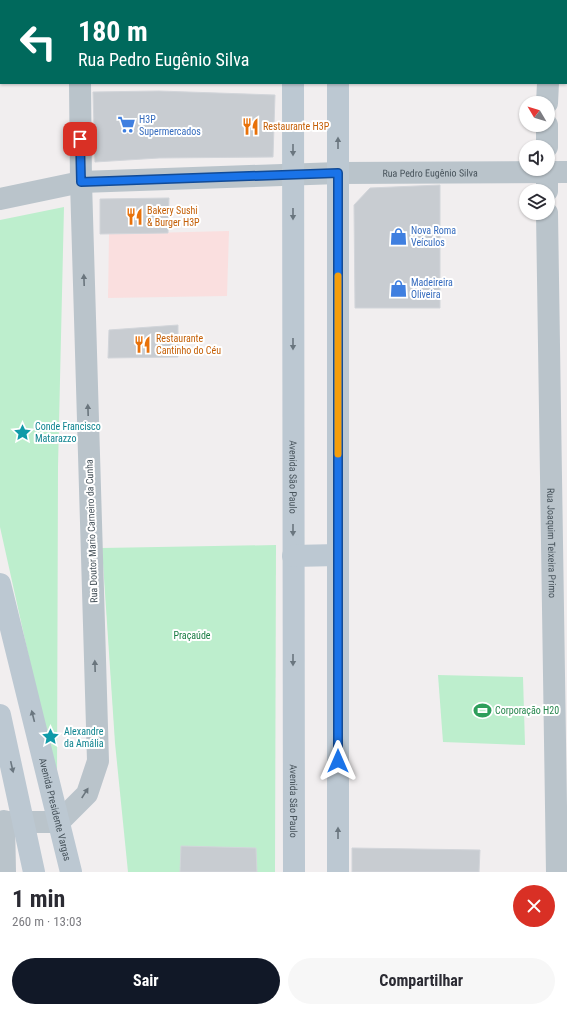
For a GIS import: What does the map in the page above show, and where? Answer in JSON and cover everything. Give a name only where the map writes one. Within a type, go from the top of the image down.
[{"type":"main road","name":"Avenida São Paulo","points":[[293,84],[294,872]]},
{"type":"main road","points":[[338,84],[338,872]]},
{"type":"main road","points":[[293,556],[338,555]]},
{"type":"main road","name":"Avenida Presidente Vargas","points":[[0,584],[71,872]]},
{"type":"main road","points":[[0,715],[9,821],[34,872]]},
{"type":"street","name":"Rua Doutor Mario Carneiro da Cunha","points":[[59,822],[87,794],[98,761],[81,182],[80,84]]},
{"type":"street","points":[[547,96],[548,84]]},
{"type":"street","name":"Rua Pedro Eugênio Silva","points":[[0,199],[81,182],[338,173],[519,176]]},
{"type":"street","name":"Rua Joaquim Teixeira Primo","points":[[547,220],[557,872]]},
{"type":"street","points":[[5,872],[9,821],[59,822]]},
{"type":"shaded area","points":[[229,231],[227,296],[108,298],[109,234]]},
{"type":"green space","points":[[64,207],[58,467],[57,784],[0,527],[0,220]]},
{"type":"green space","name":"Praçaúde","points":[[276,545],[275,872],[128,872],[115,743],[102,548]]},
{"type":"green space","name":"Corporação H20","points":[[438,675],[523,677],[525,745],[443,742]]},
{"type":"building","points":[[159,91],[275,95],[273,157],[159,158],[95,162],[93,92]]},
{"type":"building","name":"Nova Roma Veículos","points":[[440,185],[440,308],[355,308],[354,205],[370,188]]},
{"type":"building","name":"Bakery Sushi & Burger H3P","points":[[169,198],[168,233],[100,234],[100,199]]},
{"type":"building","name":"Restaurante Cantinho do Céu","points":[[178,325],[178,357],[108,358],[109,330]]},
{"type":"building","points":[[181,846],[256,848],[257,872],[180,872]]},
{"type":"building","points":[[352,848],[480,850],[479,872],[352,872]]},
{"type":"slow traffic","points":[[338,276],[338,454]]},
{"type":"place","name":"H3P Supermercados","points":[[126,125]]},
{"type":"place","name":"Restaurante H3P","points":[[250,126]]},
{"type":"place","name":"Bakery Sushi & Burger H3P","points":[[134,216]]},
{"type":"place","name":"Nova Roma Veículos","points":[[398,236]]},
{"type":"place","name":"Madeireira Oliveira","points":[[398,288]]},
{"type":"place","name":"Restaurante Cantinho do Céu","points":[[143,344]]},
{"type":"place","name":"Conde Francisco Matarazzo","points":[[22,432]]},
{"type":"place","name":"Corporação H20","points":[[482,710]]},
{"type":"place","name":"Alexandre da Amália","points":[[51,737]]},
{"type":"route","points":[[80,139],[81,182],[338,173],[338,761]]}]
